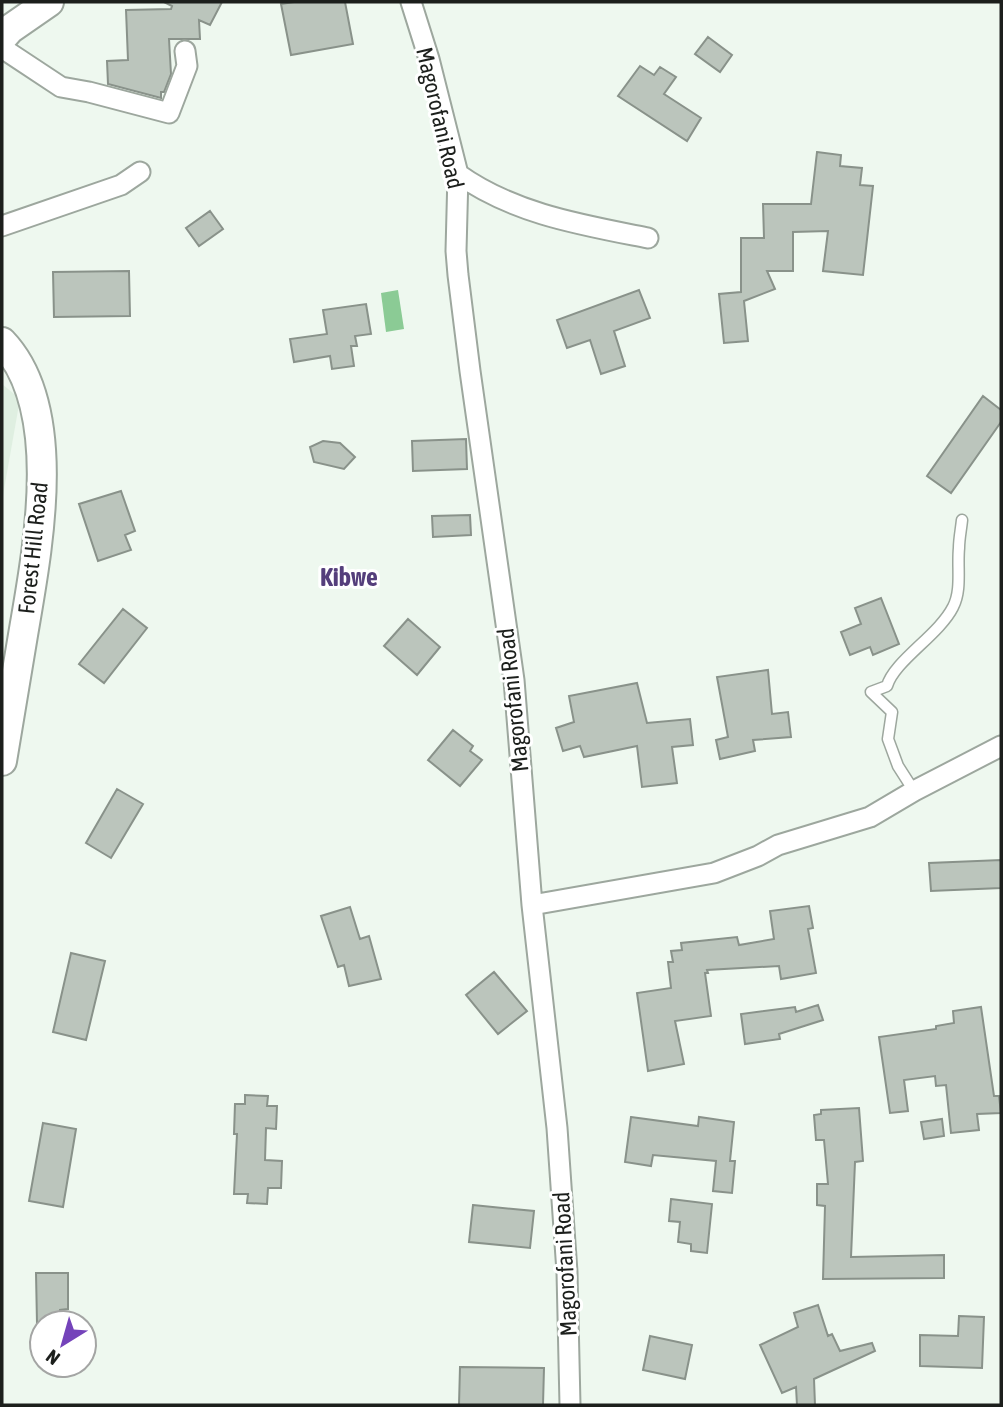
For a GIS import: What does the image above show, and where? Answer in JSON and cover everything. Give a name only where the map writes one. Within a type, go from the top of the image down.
[{"type":"street","points":[[2,38],[10,29],[49,2]]},
{"type":"street","name":"Magorofani Road","points":[[411,2],[429,59],[458,174],[458,275],[514,680],[532,905],[557,1128],[567,1272],[570,1405]]},
{"type":"street","points":[[2,48],[61,87],[169,113],[187,66],[185,51]]},
{"type":"street","points":[[2,226],[121,185],[140,172]]},
{"type":"street","points":[[458,174],[481,188],[543,215],[648,237]]},
{"type":"street","name":"Forest Hill Road","points":[[2,342],[16,359],[26,378],[36,418],[42,477],[38,550],[2,761]]},
{"type":"street","points":[[532,905],[715,873],[778,845],[870,817],[1001,746]]},
{"type":"lane","points":[[914,791],[898,766],[888,739],[892,712],[871,692],[887,686],[889,679],[938,630],[954,606],[962,520]]},
{"type":"shaded area","points":[[398,290],[404,329],[386,332],[381,293]]},
{"type":"shaded area","points":[[2,384],[20,399],[2,501]]},
{"type":"building","points":[[164,2],[222,2],[210,25],[199,20],[200,39],[169,39],[171,74],[164,92],[161,92],[161,98],[108,84],[107,61],[128,60],[126,10],[171,9],[172,6]]},
{"type":"building","points":[[345,2],[353,44],[291,55],[281,4]]},
{"type":"building","points":[[708,37],[732,55],[720,72],[695,54]]},
{"type":"building","points":[[640,66],[654,75],[660,67],[676,77],[664,94],[701,118],[687,141],[618,96]]},
{"type":"building","points":[[817,152],[841,155],[840,166],[862,168],[860,185],[873,186],[863,275],[823,271],[828,231],[793,232],[793,271],[767,271],[775,289],[744,301],[748,341],[724,343],[719,294],[741,292],[741,238],[764,238],[763,204],[811,204]]},
{"type":"building","points":[[210,211],[223,229],[199,246],[186,228]]},
{"type":"building","points":[[129,271],[130,316],[54,317],[53,272]]},
{"type":"building","points":[[639,290],[650,318],[614,331],[625,366],[601,374],[590,340],[567,348],[557,320]]},
{"type":"building","points":[[366,304],[371,334],[355,336],[357,346],[351,346],[354,366],[332,369],[330,356],[294,362],[290,339],[327,334],[323,310]]},
{"type":"building","points":[[983,396],[1001,410],[1001,422],[951,493],[927,476]]},
{"type":"building","points":[[466,439],[467,469],[413,471],[412,441]]},
{"type":"building","points":[[323,441],[340,443],[355,457],[344,469],[314,462],[310,447]]},
{"type":"building","points":[[121,491],[135,531],[125,535],[131,550],[98,561],[79,504]]},
{"type":"building","points":[[470,515],[471,535],[433,537],[432,516]]},
{"type":"building","points":[[881,598],[899,644],[873,655],[870,647],[850,655],[841,632],[861,624],[855,608]]},
{"type":"building","points":[[123,609],[147,628],[104,683],[79,664]]},
{"type":"building","points":[[408,619],[440,647],[417,675],[384,646]]},
{"type":"building","points":[[768,670],[772,714],[788,712],[791,737],[753,740],[755,751],[720,759],[716,740],[728,737],[717,677]]},
{"type":"building","points":[[637,683],[647,723],[690,719],[693,745],[672,747],[677,783],[642,787],[637,746],[584,757],[580,746],[563,751],[556,728],[574,722],[569,696]]},
{"type":"building","points":[[453,730],[473,746],[470,751],[482,760],[460,786],[428,760]]},
{"type":"building","points":[[117,789],[143,804],[111,858],[86,843]]},
{"type":"building","points":[[1001,860],[1001,888],[931,891],[929,863]]},
{"type":"building","points":[[809,906],[813,928],[808,929],[816,973],[781,979],[779,966],[707,970],[708,973],[705,973],[711,1016],[675,1021],[684,1064],[648,1071],[637,993],[671,988],[668,962],[673,962],[671,951],[682,950],[681,943],[737,937],[739,945],[774,939],[770,911]]},
{"type":"building","points":[[350,907],[360,939],[369,936],[381,979],[349,986],[344,965],[338,967],[321,916]]},
{"type":"building","points":[[71,953],[105,961],[86,1040],[53,1032]]},
{"type":"building","points":[[494,972],[527,1011],[498,1034],[466,995]]},
{"type":"building","points":[[818,1005],[823,1020],[779,1034],[780,1039],[745,1044],[741,1014],[795,1007],[796,1012]]},
{"type":"building","points":[[981,1007],[994,1096],[999,1096],[1001,1113],[977,1114],[979,1130],[951,1133],[946,1085],[936,1086],[935,1076],[904,1080],[908,1111],[890,1113],[879,1037],[936,1029],[936,1026],[954,1023],[953,1011]]},
{"type":"building","points":[[245,1095],[268,1096],[267,1106],[277,1106],[276,1129],[266,1128],[265,1160],[282,1161],[281,1188],[268,1188],[267,1204],[247,1203],[248,1194],[234,1194],[237,1134],[234,1134],[235,1104],[245,1104]]},
{"type":"building","points":[[859,1108],[863,1161],[855,1162],[851,1257],[944,1255],[944,1278],[823,1279],[825,1206],[817,1205],[817,1184],[828,1184],[824,1140],[816,1140],[814,1115],[821,1114],[821,1110]]},
{"type":"building","points":[[631,1117],[698,1126],[699,1117],[734,1122],[730,1161],[735,1161],[732,1193],[713,1191],[716,1161],[653,1155],[651,1166],[625,1162]]},
{"type":"building","points":[[942,1119],[944,1136],[924,1139],[921,1122]]},
{"type":"building","points":[[43,1123],[76,1129],[63,1207],[29,1201]]},
{"type":"building","points":[[671,1199],[712,1204],[707,1253],[691,1251],[691,1244],[678,1242],[680,1222],[669,1221]]},
{"type":"building","points":[[473,1205],[534,1211],[530,1248],[469,1242]]},
{"type":"building","points":[[36,1273],[68,1273],[68,1309],[37,1309]]},
{"type":"building","points":[[818,1305],[828,1336],[832,1334],[840,1351],[872,1343],[875,1351],[814,1379],[815,1405],[797,1405],[796,1387],[782,1393],[760,1345],[798,1327],[794,1313]]},
{"type":"building","points":[[959,1316],[984,1317],[982,1368],[920,1366],[920,1335],[958,1336]]},
{"type":"building","points":[[650,1336],[692,1345],[685,1379],[643,1370]]},
{"type":"building","points":[[460,1367],[544,1368],[543,1405],[459,1405]]},
{"type":"district","name":"Kibwe","points":[[349,577]]}]
